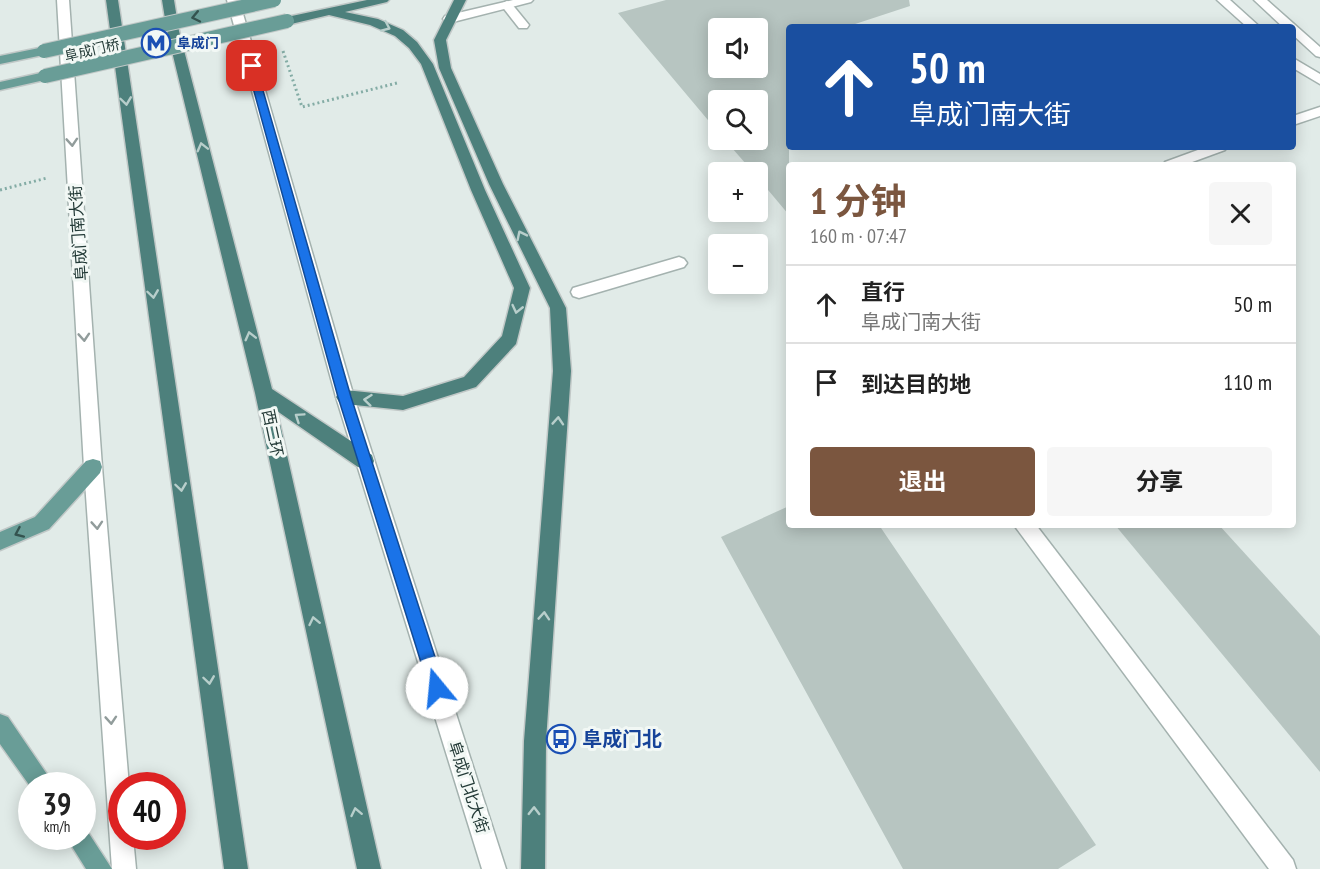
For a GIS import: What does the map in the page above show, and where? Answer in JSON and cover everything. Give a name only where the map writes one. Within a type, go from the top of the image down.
[{"type":"highway","points":[[112,0],[236,869]]},
{"type":"highway","name":"西二环","points":[[168,0],[173,31],[264,393],[369,869]]},
{"type":"highway","points":[[287,21],[383,0]]},
{"type":"highway","points":[[460,0],[448,19],[440,40],[445,68],[496,184],[558,308],[562,371],[535,741],[533,869]]},
{"type":"highway","points":[[330,12],[374,22],[399,33],[413,45],[427,64],[478,190],[522,288],[510,339],[470,382],[403,403],[345,397]]},
{"type":"highway","points":[[264,393],[365,461]]},
{"type":"main road","name":"阜成门桥","points":[[0,60],[274,0]]},
{"type":"main road","name":"阜成门桥","points":[[0,86],[287,21]]},
{"type":"main road","points":[[0,541],[42,523],[93,467]]},
{"type":"main road","points":[[0,725],[33,772]]},
{"type":"main road","points":[[87,850],[100,869]]},
{"type":"street","name":"阜成门南大街","points":[[63,0],[93,467]]},
{"type":"street","points":[[233,0],[345,397]]},
{"type":"street","points":[[448,19],[527,0]]},
{"type":"street","points":[[1223,0],[1251,24]]},
{"type":"street","points":[[1260,0],[1287,24]]},
{"type":"street","points":[[507,5],[523,25]]},
{"type":"street","points":[[1296,32],[1320,54]]},
{"type":"street","points":[[1296,64],[1320,80]]},
{"type":"street","points":[[1296,120],[1320,111]]},
{"type":"street","points":[[1178,162],[1212,150]]},
{"type":"street","points":[[579,292],[679,263]]},
{"type":"street","name":"阜成门北大街","points":[[345,397],[494,869]]},
{"type":"street","points":[[93,467],[124,869]]},
{"type":"street","points":[[1026,528],[1284,869]]},
{"type":"path","points":[[281,43],[302,107],[398,83]]},
{"type":"path","points":[[0,190],[51,177]]},
{"type":"building","points":[[666,0],[909,0],[910,6],[855,24],[786,24],[786,150],[789,150],[789,162],[786,162],[786,211],[768,190],[768,162],[744,162],[734,150],[768,150],[768,90],[708,90],[708,120],[618,13]]},
{"type":"building","points":[[786,507],[786,528],[881,528],[1096,845],[1058,869],[903,869],[721,537]]},
{"type":"building","points":[[1117,528],[1222,528],[1320,636],[1320,772]]},
{"type":"place","name":"阜成门","points":[[156,43]]},
{"type":"place","name":"阜成门北","points":[[561,739]]},
{"type":"route","points":[[252,66],[345,397],[437,688]]}]
